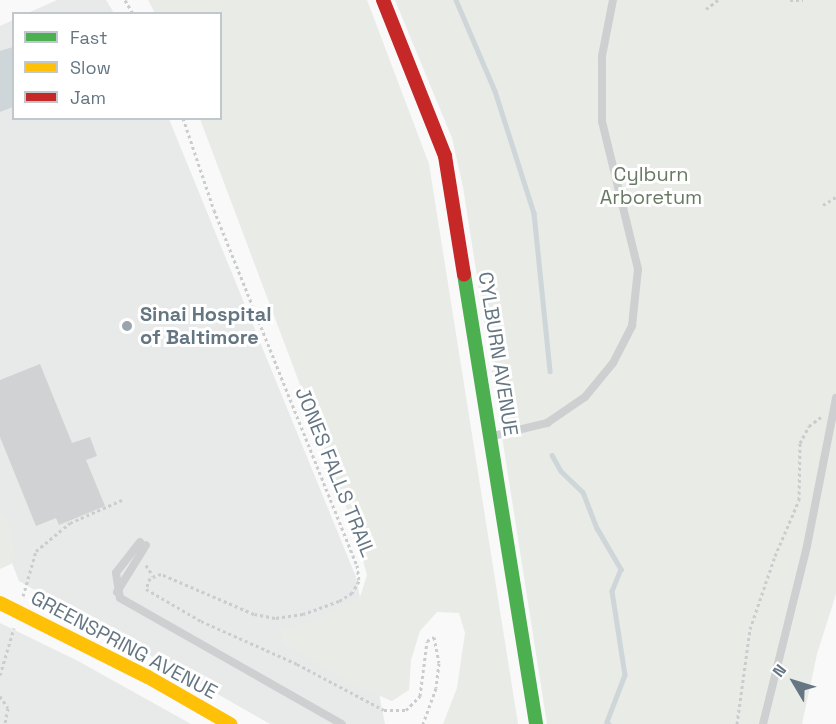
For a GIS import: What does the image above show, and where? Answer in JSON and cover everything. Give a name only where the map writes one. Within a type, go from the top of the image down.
[{"type":"street","name":"CYLBURN AVENUE","points":[[383,0],[445,156],[536,724]]},
{"type":"street","name":"GREENSPRING AVENUE","points":[[0,603],[148,677],[230,724]]},
{"type":"lane","points":[[491,436],[548,423],[576,405],[613,363],[633,326],[638,269],[602,121],[603,56],[614,0]]},
{"type":"lane","points":[[763,724],[807,546],[836,398]]},
{"type":"lane","points":[[143,544],[116,573],[117,592],[128,604],[342,724]]},
{"type":"path","points":[[706,9],[718,0]]},
{"type":"path","points":[[790,0],[803,0]]},
{"type":"path","name":"JONES FALLS TRAIL","points":[[153,576],[161,574],[254,614],[274,618],[303,614],[339,601],[352,593],[359,580],[357,566],[214,210],[184,120]]},
{"type":"path","points":[[823,205],[836,197]]},
{"type":"path","points":[[737,724],[750,629],[775,556],[799,501],[800,443],[809,426],[834,409]]},
{"type":"path","points":[[31,569],[36,551],[70,523],[122,500]]},
{"type":"path","points":[[145,565],[153,576],[146,589],[159,598],[384,710],[406,710],[420,696],[427,641],[434,637],[439,663],[436,688],[423,724]]},
{"type":"path","points":[[0,696],[8,708],[5,724]]},
{"type":"shaded area","points":[[57,0],[106,0],[113,12],[30,12]]},
{"type":"shaded area","name":"Sinai Hospital of Baltimore","points":[[12,20],[12,120],[169,120],[356,577],[385,724],[270,724],[19,581],[0,533],[0,26]]},
{"type":"shaded area","points":[[12,47],[12,107],[0,112],[0,51]]},
{"type":"shaded area","points":[[0,623],[78,661],[191,724],[0,724]]},
{"type":"green space","points":[[148,0],[367,0],[429,164],[518,724],[443,724],[457,688],[465,633],[459,613],[437,612],[420,631],[411,660],[409,690],[392,701],[350,684],[286,645],[281,638],[280,630],[317,619],[360,597],[367,575],[354,528],[200,120],[222,120],[222,12],[154,12]]},
{"type":"green space","name":"Cylburn Arboretum","points":[[395,0],[836,0],[836,594],[817,654],[802,724],[547,724],[463,187],[452,138]]},
{"type":"green space","points":[[0,512],[9,523],[16,555],[11,564],[0,569]]},
{"type":"building","points":[[40,364],[72,443],[90,437],[97,456],[86,460],[105,506],[59,525],[56,518],[36,526],[0,437],[0,380]]},
{"type":"waterway","points":[[456,0],[495,91],[534,213],[550,371]]},
{"type":"waterway","points":[[552,455],[561,471],[583,492],[597,528],[621,569],[612,591],[625,675],[607,722],[609,724]]},
{"type":"traffic: fast","points":[[464,274],[536,724]]},
{"type":"traffic: slow","points":[[0,603],[148,677],[230,724]]},
{"type":"traffic: jam","points":[[383,0],[445,156],[464,274]]},
{"type":"place","name":"Sinai Hospital of Baltimore","points":[[127,326]]}]
